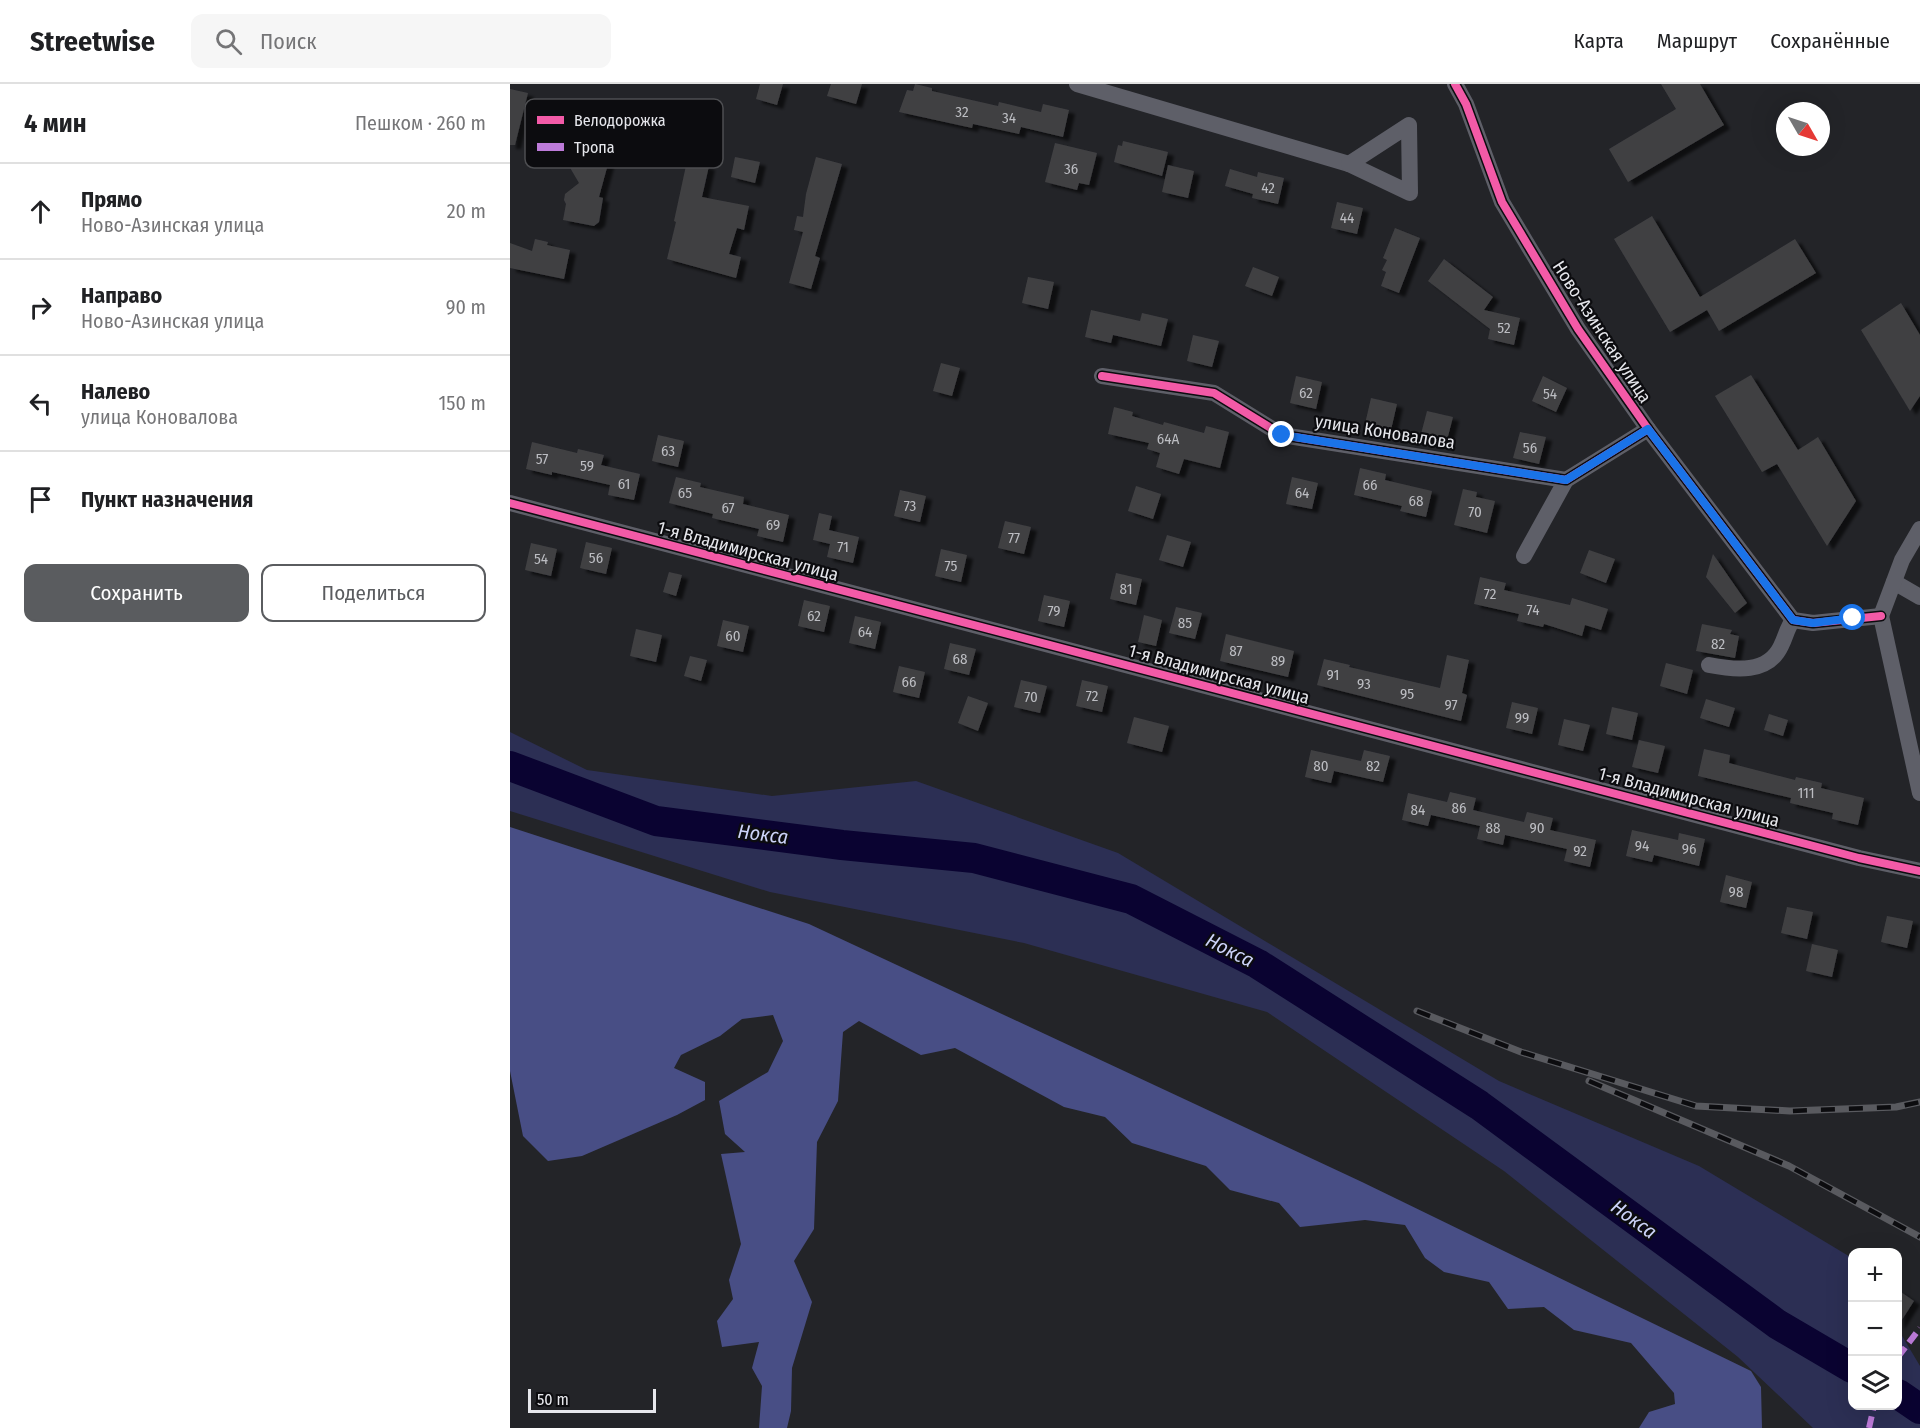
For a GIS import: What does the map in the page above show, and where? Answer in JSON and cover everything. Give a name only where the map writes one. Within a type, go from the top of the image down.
[{"type":"street","points":[[1077,84],[1349,164],[1410,193],[1409,125],[1349,164]]},
{"type":"street","name":"Ново-Азинская улица","points":[[1455,84],[1466,104],[1502,202],[1578,329],[1648,429],[1793,620]]},
{"type":"street","name":"улица Коновалова","points":[[1102,376],[1214,393],[1282,435],[1566,480]]},
{"type":"street","points":[[1524,556],[1566,480],[1648,429]]},
{"type":"street","name":"1-я Владимирская улица","points":[[510,503],[1836,852],[1920,871]]},
{"type":"street","points":[[1920,529],[1902,560],[1881,616],[1920,793]]},
{"type":"street","points":[[1894,582],[1920,597]]},
{"type":"street","points":[[1708,665],[1751,668],[1768,664],[1781,647],[1786,630],[1793,620],[1813,623],[1881,616]]},
{"type":"shaded area","points":[[510,732],[587,770],[772,796],[916,781],[1118,853],[1499,1081],[1699,1166],[1848,1256],[1848,1410],[1902,1410],[1902,1336],[1920,1366],[1920,1428],[1813,1428],[1738,1357],[1504,1171],[1267,1012],[1024,943],[770,892],[510,811]]},
{"type":"shaded area","points":[[510,827],[809,924],[1362,1182],[1751,1371],[1761,1387],[1762,1428],[1639,1428],[1649,1412],[1675,1404],[1674,1393],[1631,1343],[1574,1330],[1544,1307],[1508,1309],[1489,1282],[1444,1272],[1425,1258],[1405,1225],[1365,1220],[1300,1227],[1279,1203],[1230,1190],[1206,1166],[1132,1143],[1105,1117],[1064,1107],[955,1048],[921,1055],[859,1021],[843,1032],[838,1101],[817,1142],[814,1229],[794,1261],[812,1302],[792,1368],[791,1411],[787,1428],[759,1428],[762,1386],[752,1368],[759,1342],[722,1347],[717,1321],[733,1299],[729,1280],[741,1244],[721,1154],[745,1152],[725,1134],[719,1101],[768,1072],[783,1041],[773,1015],[742,1019],[720,1036],[681,1055],[674,1068],[705,1082],[705,1100],[677,1115],[582,1156],[548,1161],[523,1136],[510,1071]]},
{"type":"building","points":[[760,84],[783,84],[777,105],[756,99]]},
{"type":"building","points":[[831,84],[862,84],[856,104],[827,96]]},
{"type":"building","points":[[915,84],[932,88],[932,91],[998,106],[999,102],[1041,112],[1043,104],[1069,110],[1063,137],[1021,127],[1019,134],[973,124],[972,128],[899,112],[907,90],[913,91]]},
{"type":"building","points":[[1661,84],[1700,84],[1724,125],[1628,182],[1609,149],[1676,109]]},
{"type":"building","points":[[510,89],[528,93],[515,145],[510,145]]},
{"type":"building","points":[[1123,141],[1168,152],[1162,176],[1114,162],[1118,145],[1122,146]]},
{"type":"building","points":[[1055,143],[1097,153],[1089,185],[1079,183],[1077,190],[1045,182]]},
{"type":"building","points":[[735,157],[760,162],[755,183],[731,177]]},
{"type":"building","points":[[816,157],[842,164],[815,256],[820,258],[811,289],[789,283],[803,232],[794,230],[797,216],[803,217],[806,194]]},
{"type":"building","points":[[1168,165],[1194,171],[1188,198],[1162,192]]},
{"type":"building","points":[[570,168],[607,168],[599,197],[603,198],[599,222],[594,226],[563,220],[565,194],[579,183]]},
{"type":"building","points":[[685,168],[709,168],[702,197],[749,206],[744,230],[737,228],[729,254],[741,257],[736,278],[667,259],[676,222],[674,221]]},
{"type":"building","points":[[1230,169],[1257,177],[1258,172],[1284,178],[1278,204],[1252,198],[1253,194],[1225,186]]},
{"type":"building","points":[[1337,202],[1363,208],[1357,234],[1331,228]]},
{"type":"building","points":[[1652,216],[1700,297],[1795,239],[1816,273],[1719,331],[1707,310],[1670,332],[1614,239]]},
{"type":"building","points":[[1395,228],[1420,238],[1399,293],[1381,286],[1386,272],[1382,270],[1387,260],[1383,258]]},
{"type":"building","points":[[535,239],[548,242],[547,245],[570,250],[564,279],[510,268],[510,243],[532,251]]},
{"type":"building","points":[[1444,259],[1493,297],[1484,310],[1520,318],[1514,345],[1488,339],[1490,329],[1428,281]]},
{"type":"building","points":[[1253,267],[1279,277],[1272,296],[1245,286]]},
{"type":"building","points":[[1028,277],[1054,282],[1048,309],[1022,303]]},
{"type":"building","points":[[1901,303],[1920,335],[1920,396],[1910,411],[1861,330]]},
{"type":"building","points":[[1091,310],[1140,321],[1142,313],[1168,319],[1161,346],[1113,335],[1111,343],[1085,337]]},
{"type":"building","points":[[1193,335],[1219,341],[1212,367],[1187,361]]},
{"type":"building","points":[[941,363],[960,368],[952,396],[933,391]]},
{"type":"building","points":[[1751,375],[1798,450],[1818,437],[1856,501],[1827,546],[1777,464],[1762,472],[1715,396]]},
{"type":"building","points":[[1296,376],[1322,382],[1316,409],[1290,403]]},
{"type":"building","points":[[1543,376],[1567,388],[1556,412],[1532,401]]},
{"type":"building","points":[[1371,398],[1397,404],[1391,430],[1365,424]]},
{"type":"building","points":[[1114,407],[1133,412],[1132,416],[1163,425],[1164,422],[1204,433],[1206,426],[1229,432],[1220,468],[1184,459],[1179,474],[1156,467],[1160,453],[1147,449],[1149,443],[1108,434]]},
{"type":"building","points":[[1427,411],[1453,417],[1446,444],[1420,438]]},
{"type":"building","points":[[1520,432],[1546,437],[1539,464],[1513,458]]},
{"type":"building","points":[[658,435],[684,441],[678,467],[652,461]]},
{"type":"building","points":[[532,442],[577,453],[578,449],[604,455],[601,465],[640,474],[634,500],[608,495],[610,485],[552,472],[552,475],[526,469]]},
{"type":"building","points":[[1360,468],[1386,474],[1385,480],[1432,491],[1426,517],[1400,511],[1402,506],[1354,495]]},
{"type":"building","points":[[676,477],[701,483],[700,487],[744,497],[743,504],[789,515],[783,542],[757,536],[759,529],[712,518],[713,514],[669,503]]},
{"type":"building","points":[[1292,477],[1318,483],[1312,509],[1286,504]]},
{"type":"building","points":[[1136,486],[1161,494],[1153,519],[1128,511]]},
{"type":"building","points":[[1463,489],[1477,492],[1476,497],[1495,501],[1487,533],[1454,525]]},
{"type":"building","points":[[900,490],[926,496],[920,522],[894,516]]},
{"type":"building","points":[[819,513],[832,516],[829,530],[859,537],[853,563],[827,557],[830,544],[813,540]]},
{"type":"building","points":[[1005,521],[1031,527],[1024,554],[998,548]]},
{"type":"building","points":[[1167,535],[1191,542],[1183,567],[1159,560]]},
{"type":"building","points":[[586,542],[612,548],[606,574],[580,568]]},
{"type":"building","points":[[531,543],[557,549],[551,576],[525,570]]},
{"type":"building","points":[[941,549],[967,555],[961,582],[935,576]]},
{"type":"building","points":[[1589,550],[1615,559],[1606,583],[1580,573]]},
{"type":"building","points":[[1713,554],[1747,603],[1735,613],[1706,577]]},
{"type":"building","points":[[669,572],[682,575],[676,596],[663,592]]},
{"type":"building","points":[[1116,573],[1142,579],[1136,605],[1110,599]]},
{"type":"building","points":[[1480,577],[1506,583],[1504,590],[1570,605],[1572,598],[1608,609],[1601,630],[1585,625],[1582,636],[1544,624],[1543,627],[1517,621],[1519,614],[1474,604]]},
{"type":"building","points":[[1044,595],[1070,601],[1064,627],[1038,621]]},
{"type":"building","points":[[804,600],[830,606],[824,632],[798,626]]},
{"type":"building","points":[[1176,607],[1202,613],[1195,639],[1169,633]]},
{"type":"building","points":[[1144,615],[1162,620],[1156,646],[1138,642]]},
{"type":"building","points":[[855,616],[881,622],[875,649],[849,643]]},
{"type":"building","points":[[723,620],[749,626],[743,652],[717,646]]},
{"type":"building","points":[[1702,624],[1732,630],[1730,634],[1739,636],[1735,658],[1696,651]]},
{"type":"building","points":[[636,629],[662,635],[656,662],[630,656]]},
{"type":"building","points":[[1226,634],[1294,651],[1288,677],[1220,661]]},
{"type":"building","points":[[950,643],[976,649],[969,675],[944,669]]},
{"type":"building","points":[[1447,655],[1469,660],[1462,693],[1467,695],[1461,721],[1317,685],[1324,659],[1440,688]]},
{"type":"building","points":[[690,656],[707,660],[701,681],[684,676]]},
{"type":"building","points":[[1666,663],[1693,670],[1687,694],[1660,686]]},
{"type":"building","points":[[899,666],[925,672],[919,698],[893,692]]},
{"type":"building","points":[[1021,680],[1047,686],[1040,713],[1014,707]]},
{"type":"building","points":[[1082,680],[1108,686],[1102,712],[1076,706]]},
{"type":"building","points":[[968,696],[988,703],[978,731],[958,723]]},
{"type":"building","points":[[1706,699],[1735,708],[1729,727],[1700,718]]},
{"type":"building","points":[[1512,702],[1538,708],[1532,734],[1506,728]]},
{"type":"building","points":[[1612,707],[1638,713],[1632,740],[1606,734]]},
{"type":"building","points":[[1769,714],[1788,720],[1783,736],[1764,730]]},
{"type":"building","points":[[1134,717],[1169,726],[1162,752],[1127,743]]},
{"type":"building","points":[[1564,719],[1590,725],[1583,751],[1558,745]]},
{"type":"building","points":[[1639,740],[1665,746],[1658,773],[1632,767]]},
{"type":"building","points":[[1704,749],[1730,755],[1729,763],[1795,780],[1796,777],[1822,783],[1821,788],[1864,798],[1858,825],[1832,819],[1833,813],[1790,803],[1791,798],[1698,776]]},
{"type":"building","points":[[1311,750],[1361,761],[1364,750],[1390,756],[1383,782],[1334,771],[1331,783],[1305,777]]},
{"type":"building","points":[[1450,792],[1476,798],[1473,810],[1524,822],[1527,812],[1553,818],[1550,830],[1596,840],[1590,867],[1564,861],[1567,849],[1505,835],[1503,845],[1477,839],[1480,826],[1431,815],[1428,826],[1402,820],[1408,793],[1447,802]]},
{"type":"building","points":[[1632,830],[1678,840],[1679,833],[1705,839],[1699,866],[1654,855],[1652,862],[1626,856]]},
{"type":"building","points":[[1726,875],[1752,882],[1746,908],[1720,902]]},
{"type":"building","points":[[1787,907],[1813,912],[1807,939],[1781,933]]},
{"type":"building","points":[[1887,916],[1913,921],[1907,948],[1881,942]]},
{"type":"building","points":[[1812,944],[1838,950],[1832,977],[1806,971]]},
{"type":"building","points":[[1902,1293],[1914,1301],[1902,1320]]},
{"type":"waterway","name":"Нокса","points":[[510,766],[656,821],[842,845],[974,858],[1131,899],[1258,964],[1479,1105],[1777,1324],[1848,1366]]},
{"type":"waterway","name":"Нокса","points":[[1902,1397],[1920,1409]]},
{"type":"railway","points":[[1417,1011],[1521,1052],[1696,1106],[1790,1111],[1896,1107],[1920,1102]]},
{"type":"railway","points":[[1589,1081],[1789,1166],[1920,1237]]},
{"type":"marked path","points":[[1899,1356],[1920,1328]]},
{"type":"marked path","points":[[1869,1428],[1873,1410]]},
{"type":"cycle path","points":[[1455,84],[1466,104],[1502,202],[1578,329],[1648,429],[1793,620],[1813,623],[1881,616]]},
{"type":"cycle path","points":[[1102,376],[1214,393],[1282,435],[1566,480],[1648,429]]},
{"type":"cycle path","points":[[510,503],[1859,858],[1920,871]]},
{"type":"route","points":[[1282,435],[1566,480],[1648,429],[1793,620],[1813,623],[1853,618]]}]
